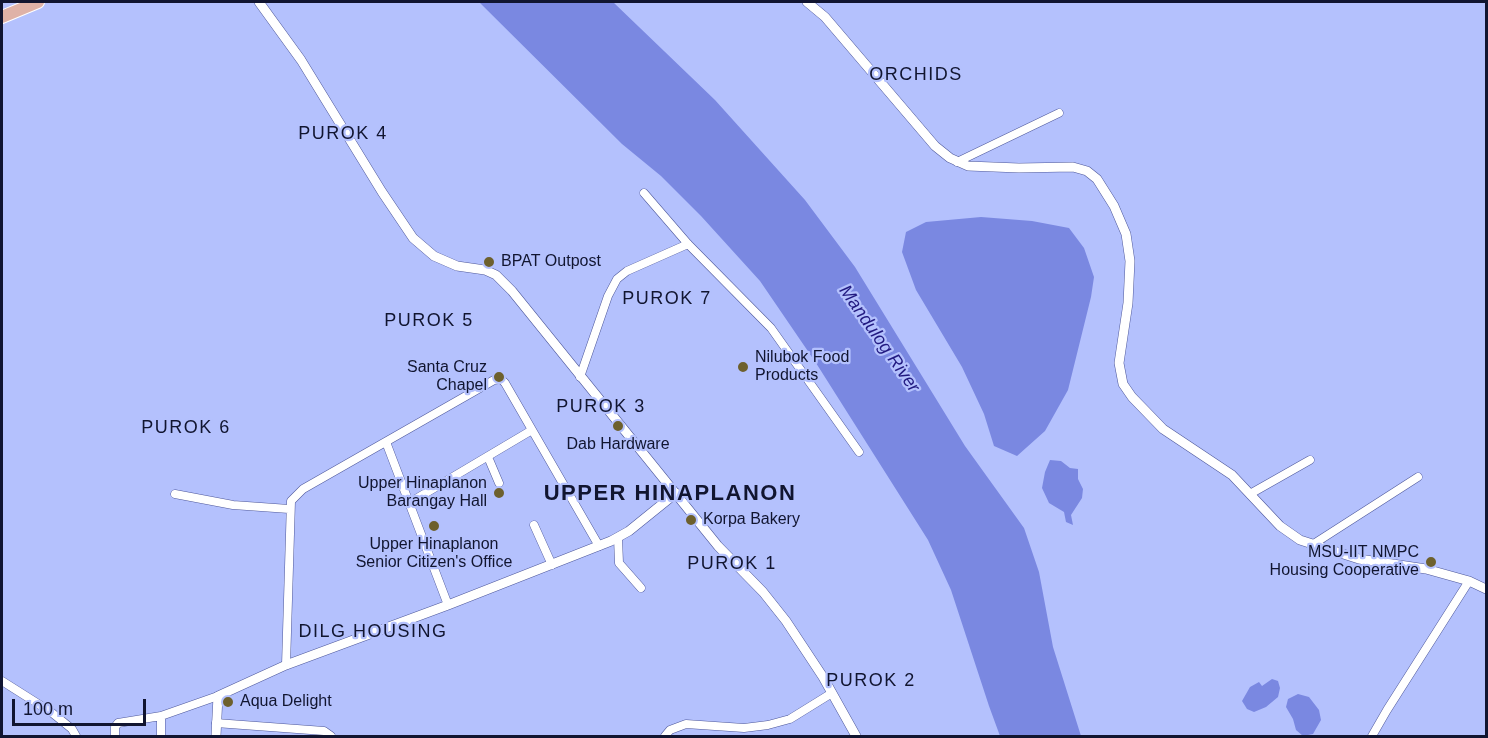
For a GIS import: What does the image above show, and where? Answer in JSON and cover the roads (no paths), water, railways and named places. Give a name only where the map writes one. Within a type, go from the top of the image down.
[{"type":"main road","points":[[2,17],[38,2]]},
{"type":"street","points":[[259,2],[301,60],[413,238],[434,256],[447,262],[485,270],[496,275],[512,291],[718,546],[763,592],[786,621],[806,648],[856,736]]},
{"type":"street","points":[[807,2],[825,16],[935,146],[957,162],[968,166],[1073,167],[1087,171],[1097,179],[1114,207],[1126,234],[1130,261],[1128,303],[1119,363],[1123,384],[1132,397],[1163,429],[1232,475],[1288,533],[1312,545],[1359,559],[1417,567],[1469,581],[1486,589]]},
{"type":"street","points":[[957,162],[1059,113]]},
{"type":"street","points":[[644,193],[688,244],[771,328],[859,452]]},
{"type":"street","points":[[580,377],[608,296],[617,279],[627,271],[688,244]]},
{"type":"street","points":[[286,665],[291,501],[303,489],[498,379],[505,383],[599,546]]},
{"type":"street","points":[[409,503],[532,430]]},
{"type":"street","points":[[386,442],[448,605]]},
{"type":"street","points":[[488,457],[499,483]]},
{"type":"street","points":[[1250,494],[1310,460]]},
{"type":"street","points":[[1312,545],[1418,477]]},
{"type":"street","points":[[175,494],[232,505],[290,509]]},
{"type":"street","points":[[116,736],[115,727],[118,723],[161,716],[218,696],[286,665],[448,605],[618,538],[676,494]]},
{"type":"street","points":[[534,525],[552,565]]},
{"type":"street","points":[[618,538],[619,563],[641,588]]},
{"type":"street","points":[[1372,736],[1469,581]]},
{"type":"street","points":[[2,681],[51,712],[72,729],[76,736]]},
{"type":"street","points":[[665,736],[670,730],[686,724],[744,728],[768,725],[790,718],[832,693]]},
{"type":"street","points":[[216,736],[218,696]]},
{"type":"street","points":[[160,736],[161,716]]},
{"type":"street","points":[[216,723],[324,731],[331,736]]},
{"type":"water","name":"Mandulog River","points":[[479,2],[613,2],[715,100],[805,200],[855,267],[965,446],[1024,528],[1039,572],[1053,647],[1081,736],[1000,736],[951,590],[928,540],[816,363],[760,281],[661,176],[622,144]]},
{"type":"water","points":[[981,217],[1032,221],[1069,228],[1084,248],[1094,277],[1068,390],[1045,431],[1017,456],[994,446],[984,414],[962,367],[916,290],[902,252],[906,232],[926,222]]},
{"type":"water","points":[[1050,460],[1061,461],[1070,468],[1078,469],[1078,479],[1083,489],[1082,498],[1071,515],[1073,525],[1066,522],[1064,512],[1049,503],[1042,488]]},
{"type":"water","points":[[1272,679],[1278,681],[1280,688],[1278,697],[1266,707],[1254,712],[1247,709],[1242,701],[1250,687],[1259,682],[1262,686]]},
{"type":"water","points":[[1298,694],[1309,697],[1319,710],[1321,720],[1313,734],[1303,736],[1296,730],[1286,707],[1288,699]]},
{"type":"place","name":"BPAT Outpost","points":[[489,262]]},
{"type":"place","name":"Nilubok Food Products","points":[[743,367]]},
{"type":"place","name":"Santa Cruz Chapel","points":[[499,377]]},
{"type":"place","name":"Dab Hardware","points":[[618,426]]},
{"type":"place","name":"Upper Hinaplanon Barangay Hall","points":[[499,493]]},
{"type":"place","name":"Korpa Bakery","points":[[691,520]]},
{"type":"place","name":"Upper Hinaplanon Senior Citizen's Office","points":[[434,526]]},
{"type":"place","name":"MSU-IIT NMPC Housing Cooperative","points":[[1431,562]]},
{"type":"place","name":"Aqua Delight","points":[[228,702]]},
{"type":"district","name":"ORCHIDS","points":[[916,75]]},
{"type":"district","name":"PUROK 4","points":[[343,134]]},
{"type":"district","name":"PUROK 7","points":[[667,299]]},
{"type":"district","name":"PUROK 5","points":[[429,321]]},
{"type":"district","name":"PUROK 3","points":[[601,407]]},
{"type":"district","name":"PUROK 6","points":[[186,428]]},
{"type":"district","name":"UPPER HINAPLANON","points":[[670,494]]},
{"type":"district","name":"PUROK 1","points":[[732,564]]},
{"type":"district","name":"DILG HOUSING","points":[[373,632]]},
{"type":"district","name":"PUROK 2","points":[[871,681]]}]
